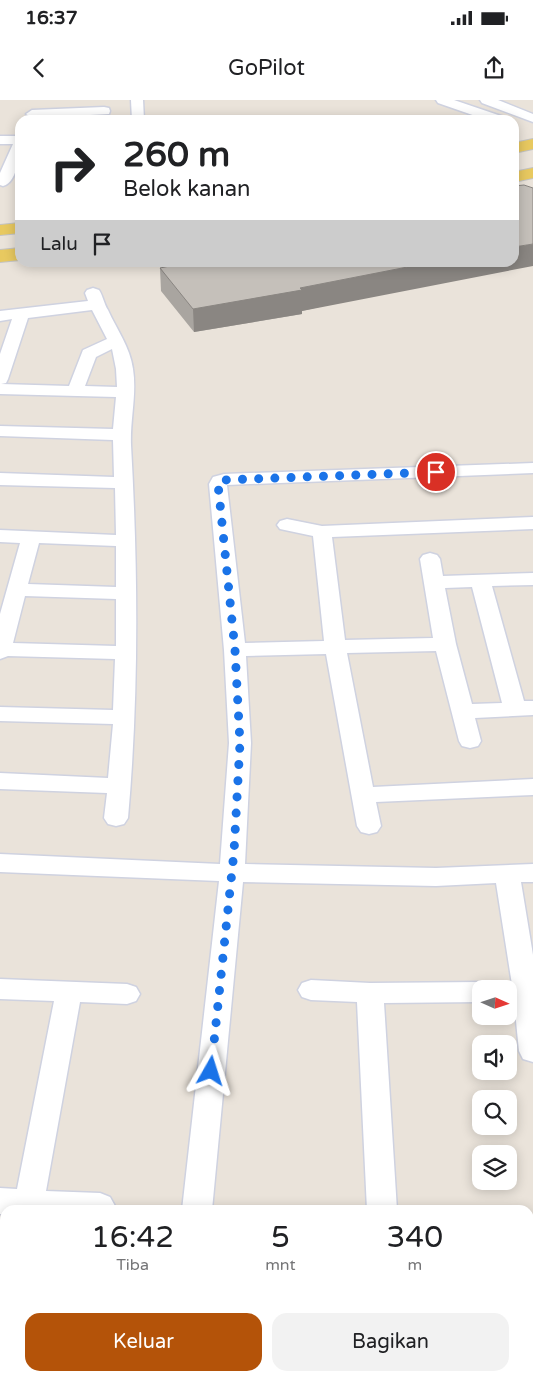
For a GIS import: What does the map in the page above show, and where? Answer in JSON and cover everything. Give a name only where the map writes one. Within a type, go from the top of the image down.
[{"type":"main road","points":[[519,145],[531,137]]},
{"type":"main road","points":[[519,176],[533,173]]},
{"type":"main road","points":[[0,230],[15,228]]},
{"type":"main road","points":[[0,256],[15,254]]},
{"type":"street","points":[[32,115],[38,100]]},
{"type":"street","points":[[137,100],[138,115]]},
{"type":"street","points":[[442,100],[485,115]]},
{"type":"street","points":[[486,100],[533,118]]},
{"type":"street","points":[[39,115],[76,106],[104,111]]},
{"type":"street","points":[[0,140],[15,141]]},
{"type":"street","points":[[8,176],[15,156]]},
{"type":"street","points":[[0,316],[21,315],[94,299],[123,359],[125,392],[122,434],[127,654],[120,786],[116,818]]},
{"type":"street","points":[[0,379],[21,315]]},
{"type":"street","points":[[76,391],[89,354],[116,342]]},
{"type":"street","points":[[0,389],[125,392]]},
{"type":"street","points":[[0,431],[122,434]]},
{"type":"street","points":[[198,1205],[233,852],[240,743],[235,650],[217,487],[220,481],[533,468]]},
{"type":"street","points":[[0,479],[124,483]]},
{"type":"street","points":[[288,525],[322,532],[533,523]]},
{"type":"street","points":[[322,532],[335,648],[369,826]]},
{"type":"street","points":[[0,536],[125,541]]},
{"type":"street","points":[[31,537],[1,642],[127,654]]},
{"type":"street","points":[[430,559],[445,644],[470,741]]},
{"type":"street","points":[[435,582],[533,579]]},
{"type":"street","points":[[464,712],[524,709],[482,581]]},
{"type":"street","points":[[17,590],[127,593]]},
{"type":"street","points":[[235,650],[445,644]]},
{"type":"street","points":[[0,714],[124,717]]},
{"type":"street","points":[[0,781],[120,786]]},
{"type":"street","points":[[363,795],[533,787]]},
{"type":"street","points":[[0,863],[233,852],[436,877],[533,873]]},
{"type":"street","points":[[507,874],[533,1051]]},
{"type":"street","points":[[0,989],[126,994]]},
{"type":"street","points":[[311,990],[370,993],[472,992]]},
{"type":"street","points":[[29,1203],[69,992]]},
{"type":"street","points":[[370,993],[382,1205]]},
{"type":"street","points":[[0,1201],[76,1205]]},
{"type":"building","points":[[519,186],[533,188],[533,244],[519,246]]},
{"type":"building","points":[[407,267],[300,288],[302,290],[193,309],[160,268]]},
{"type":"route","points":[[211,1071],[234,852],[240,743],[235,650],[218,484],[224,480],[436,472]]}]
